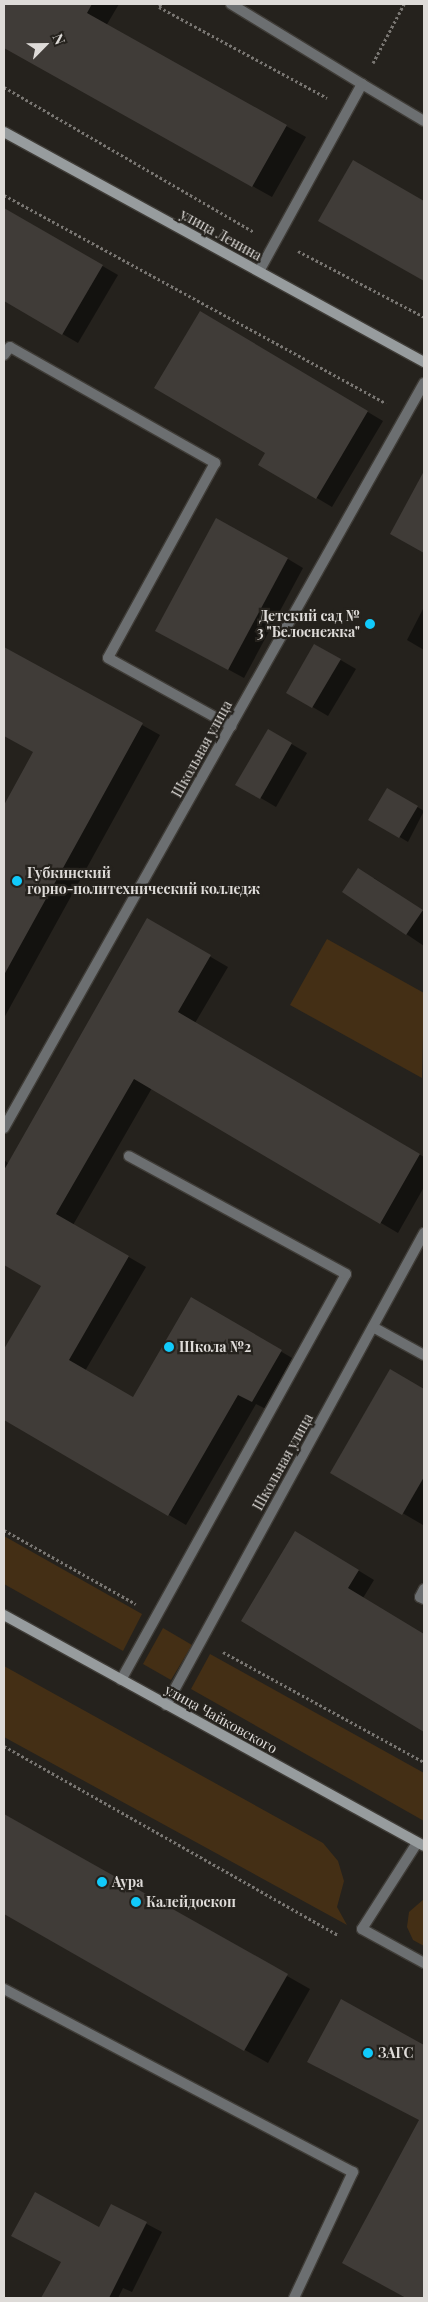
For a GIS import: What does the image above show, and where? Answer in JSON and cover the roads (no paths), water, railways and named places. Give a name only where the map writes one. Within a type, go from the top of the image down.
[{"type":"main road","name":"улица Ленина","points":[[4,132],[424,362]]},
{"type":"main road","name":"улица Чайковского","points":[[4,1615],[421,1844]]},
{"type":"street","points":[[231,4],[424,121]]},
{"type":"street","points":[[259,271],[362,84]]},
{"type":"street","points":[[4,355],[10,347],[215,463],[108,658],[231,726]]},
{"type":"street","name":"Школьная улица","points":[[4,1125],[424,383]]},
{"type":"street","points":[[121,1680],[346,1274],[128,1156]]},
{"type":"street","name":"Школьная улица","points":[[166,1705],[424,1233]]},
{"type":"street","points":[[373,1327],[424,1355]]},
{"type":"street","points":[[424,1589],[420,1597],[424,1599]]},
{"type":"street","points":[[421,1844],[362,1930],[424,1962]]},
{"type":"street","points":[[4,1989],[353,2172],[294,2298]]},
{"type":"place","name":"Детский сад № 3 \"Белоснежка\"","points":[[370,624]]},
{"type":"place","name":"Губкинский горно-политехнический колледж","points":[[17,881]]},
{"type":"place","name":"Школа №2","points":[[169,1347]]},
{"type":"place","name":"Аура","points":[[102,1882]]},
{"type":"place","name":"Калейдоскоп","points":[[136,1902]]},
{"type":"place","name":"ЗАГС","points":[[368,2053]]}]
